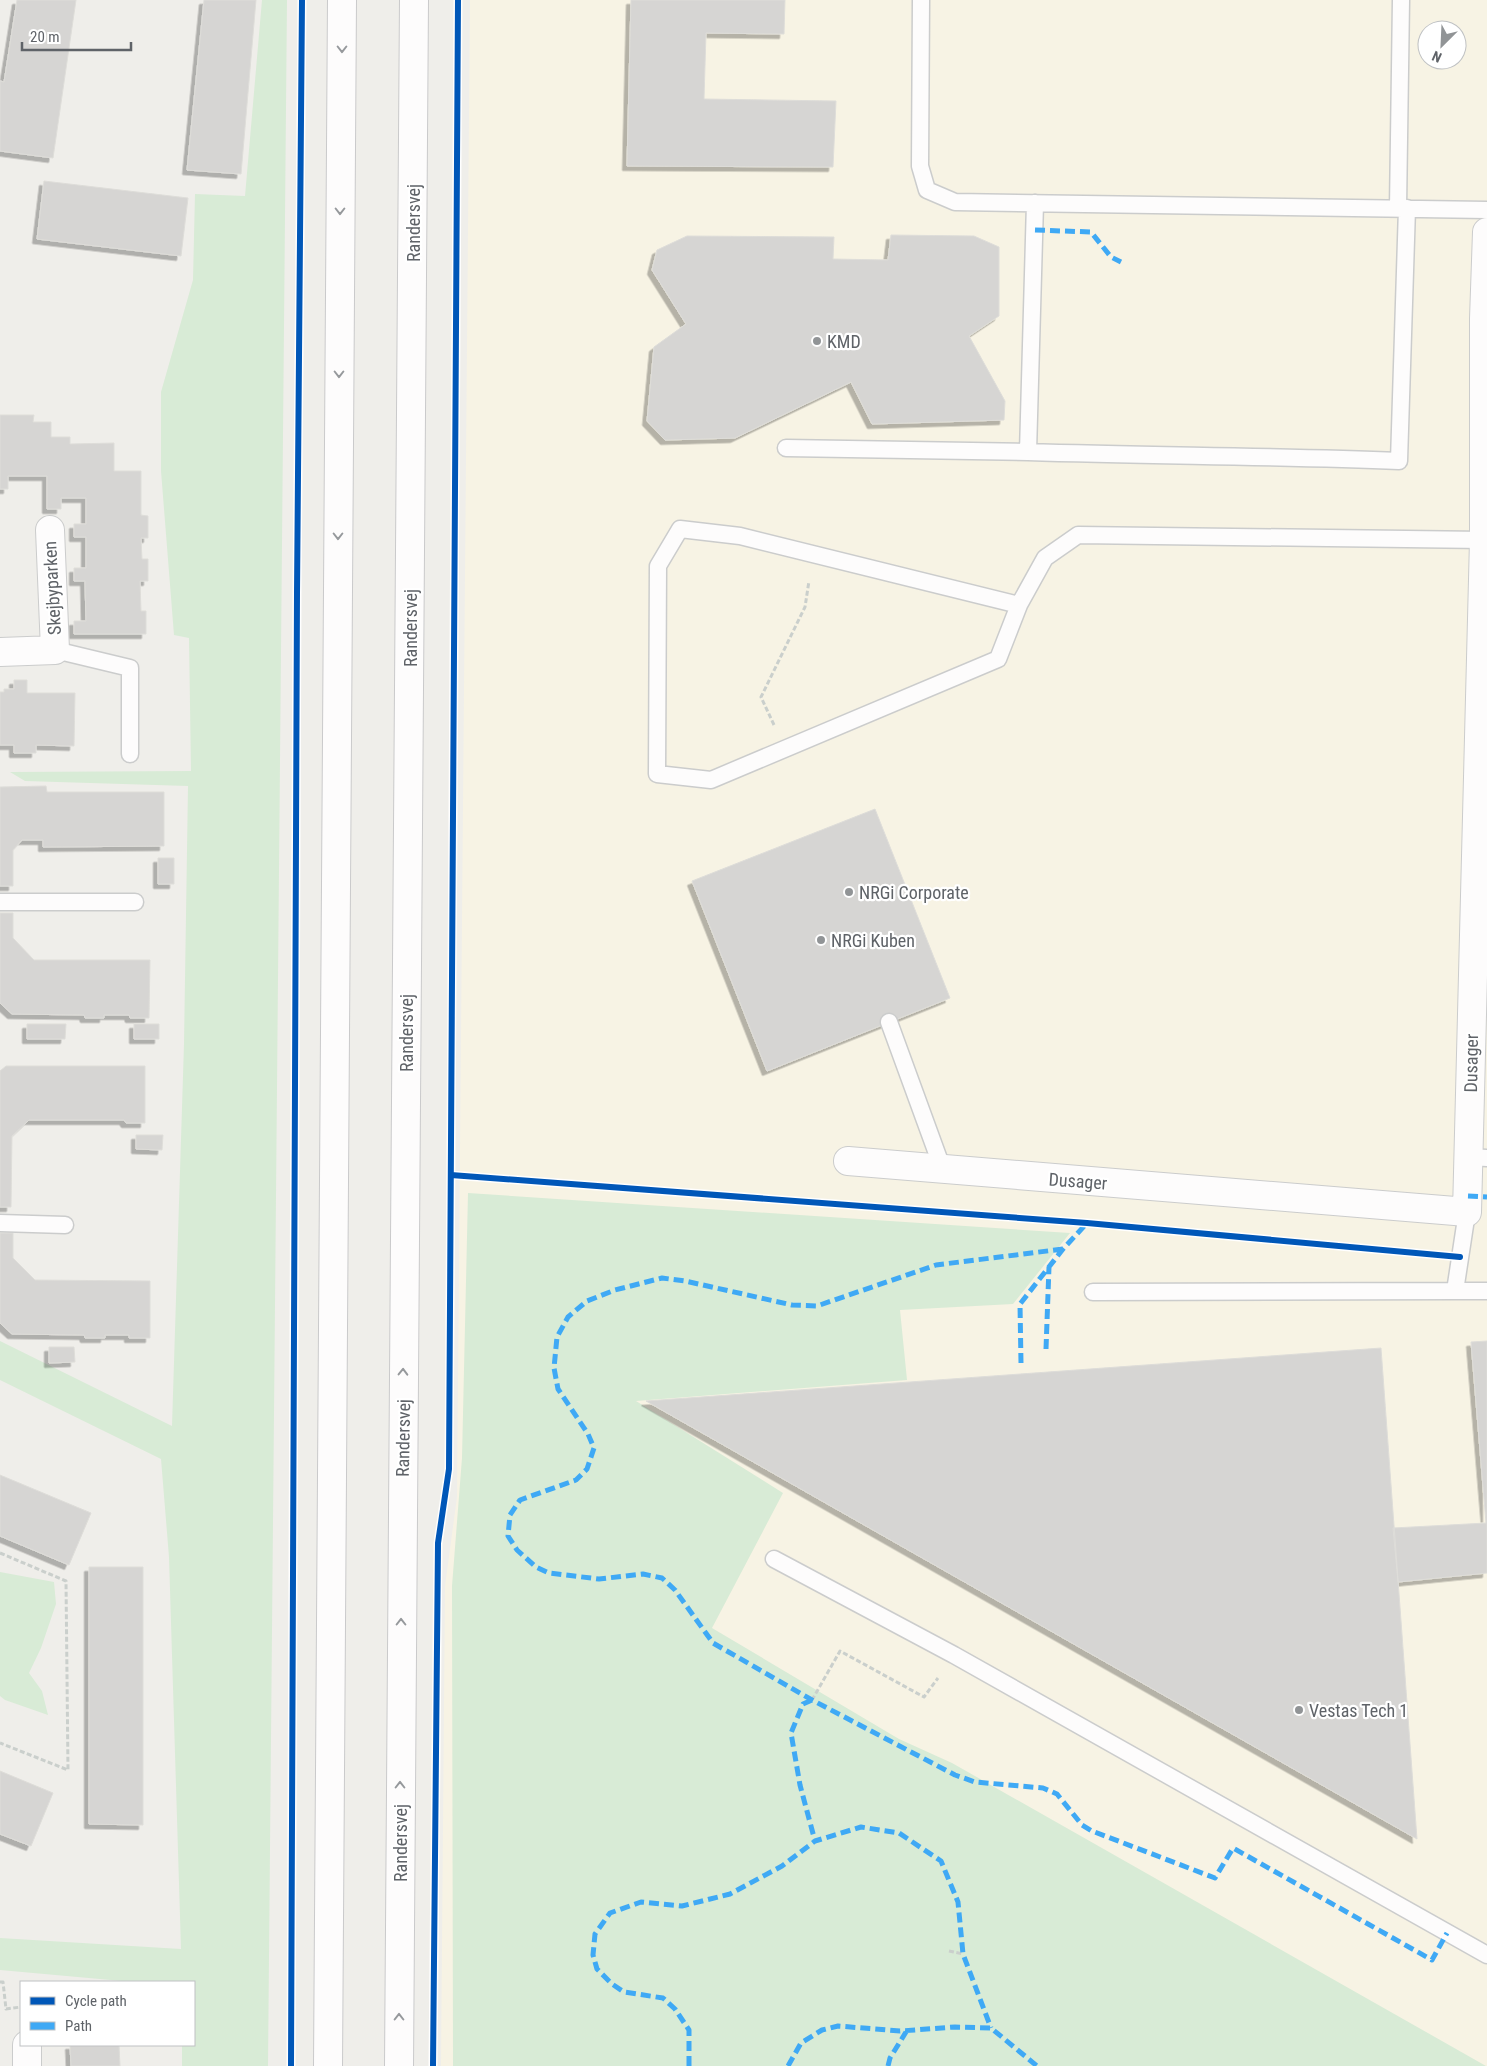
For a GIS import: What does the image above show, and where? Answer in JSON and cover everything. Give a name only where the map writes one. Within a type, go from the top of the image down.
[{"type":"main road","points":[[328,2066],[342,0]]},
{"type":"main road","name":"Randersvej","points":[[399,2066],[414,0]]},
{"type":"main road","name":"Dusager","points":[[848,1162],[1467,1212],[1478,1158],[1485,540],[1484,328],[1487,232]]},
{"type":"main road","name":"Skejbyparken","points":[[0,652],[55,650],[50,530]]},
{"type":"main road","points":[[26,2046],[27,2066]]},
{"type":"lane","points":[[921,0],[920,166],[927,190],[955,202],[1487,210]]},
{"type":"lane","points":[[786,448],[1399,460],[1402,208],[1401,0]]},
{"type":"lane","points":[[1028,452],[1036,203]]},
{"type":"lane","points":[[1019,604],[740,536],[680,529],[658,566],[657,774],[711,780],[998,660],[1019,604],[1045,558],[1078,535],[1485,540]]},
{"type":"lane","points":[[55,650],[130,668],[130,754]]},
{"type":"lane","points":[[0,902],[135,902]]},
{"type":"lane","points":[[889,1022],[943,1170]]},
{"type":"lane","points":[[1455,1291],[1467,1212]]},
{"type":"lane","points":[[0,1223],[65,1225]]},
{"type":"lane","points":[[1093,1292],[1487,1291]]},
{"type":"lane","points":[[774,1559],[954,1655],[1487,1955]]},
{"type":"path","points":[[785,750],[761,697],[805,607],[814,554]]},
{"type":"path","points":[[0,1552],[66,1581],[68,1770],[0,1743]]},
{"type":"path","points":[[812,1700],[840,1651],[924,1697],[954,1655]]},
{"type":"path","points":[[949,1951],[963,1954]]},
{"type":"path","points":[[0,1982],[3,1982],[6,2009],[20,2007]]},
{"type":"shaded area","points":[[470,0],[1487,0],[1487,2066],[441,2066],[445,1586],[457,1497]]},
{"type":"green space","points":[[262,0],[287,0],[268,2066],[182,2066],[182,2046],[195,2046],[195,1981],[122,1981],[0,1970],[0,1938],[181,1949],[169,1557],[161,1459],[0,1380],[0,1341],[172,1426],[184,1044],[188,786],[25,781],[10,772],[191,771],[189,638],[174,635],[161,471],[161,392],[193,280],[195,194],[245,196]]},
{"type":"green space","points":[[468,1193],[1070,1233],[1013,1304],[900,1310],[907,1380],[636,1401],[783,1493],[712,1628],[899,1739],[952,1763],[1486,2066],[453,2066],[452,1586],[462,1458]]},
{"type":"green space","points":[[0,1572],[54,1582],[56,1604],[41,1648],[29,1673],[42,1691],[48,1715],[5,1700],[0,1696]]},
{"type":"building","points":[[17,0],[76,0],[53,158],[0,151],[0,81],[4,82]]},
{"type":"building","points":[[204,0],[256,0],[241,174],[187,170]]},
{"type":"building","points":[[631,0],[785,0],[784,34],[706,33],[704,99],[836,101],[833,167],[627,166]]},
{"type":"building","points":[[44,181],[188,198],[181,256],[37,239]]},
{"type":"building","name":"KMD","points":[[891,235],[974,236],[999,247],[999,316],[969,336],[1005,401],[1004,420],[872,424],[851,382],[735,438],[665,440],[647,421],[654,347],[686,324],[652,270],[657,250],[687,236],[834,237],[833,259],[888,260]]},
{"type":"building","points":[[0,415],[34,415],[33,422],[51,422],[51,437],[70,437],[70,444],[114,443],[114,471],[141,471],[141,515],[148,516],[148,538],[141,538],[142,559],[148,559],[148,581],[140,581],[141,611],[146,611],[146,634],[74,634],[74,621],[86,621],[85,581],[74,581],[74,568],[86,568],[86,537],[74,537],[74,524],[86,524],[86,498],[61,498],[61,509],[47,509],[47,476],[8,476],[8,489],[0,489]]},
{"type":"building","points":[[14,680],[27,680],[27,693],[75,693],[74,746],[36,745],[36,753],[14,753],[14,745],[0,745],[0,692],[4,692],[4,689],[14,689]]},
{"type":"building","points":[[46,786],[47,792],[164,792],[164,846],[43,847],[43,840],[22,840],[13,850],[13,886],[0,886],[0,787]]},
{"type":"building","name":"NRGi Kuben","points":[[875,809],[950,998],[767,1071],[692,881]]},
{"type":"building","points":[[158,858],[174,858],[174,884],[158,884]]},
{"type":"building","points":[[0,913],[13,913],[13,938],[34,960],[150,960],[149,1018],[130,1018],[129,1015],[104,1015],[104,1018],[85,1018],[84,1015],[12,1014],[0,1003]]},
{"type":"building","points":[[27,1024],[66,1024],[65,1039],[27,1039]]},
{"type":"building","points":[[134,1024],[159,1024],[159,1039],[134,1039]]},
{"type":"building","points":[[6,1066],[145,1066],[145,1123],[126,1123],[124,1120],[29,1120],[12,1136],[11,1207],[0,1207],[0,1071]]},
{"type":"building","points":[[136,1135],[163,1135],[162,1150],[136,1149]]},
{"type":"building","points":[[0,1233],[13,1233],[13,1258],[35,1280],[150,1281],[150,1338],[129,1338],[129,1335],[105,1335],[105,1338],[85,1338],[84,1335],[12,1334],[0,1323]]},
{"type":"building","points":[[1487,1341],[1487,1573],[1398,1582],[1393,1528],[1486,1523],[1471,1342]]},
{"type":"building","points":[[49,1347],[74,1347],[75,1362],[49,1363]]},
{"type":"building","name":"Vestas Tech 1","points":[[1381,1348],[1417,1839],[646,1401]]},
{"type":"building","points":[[0,1475],[91,1513],[69,1565],[0,1536]]},
{"type":"building","points":[[89,1567],[143,1567],[143,1825],[89,1824]]},
{"type":"building","points":[[0,1771],[53,1793],[31,1846],[0,1834]]},
{"type":"building","points":[[70,2046],[119,2046],[120,2066],[71,2066]]},
{"type":"marked path","points":[[1035,230],[1091,232],[1111,257],[1121,262]]},
{"type":"marked path","points":[[1468,1196],[1487,1197]]},
{"type":"marked path","points":[[1021,1363],[1020,1304],[1063,1249],[1087,1223]]},
{"type":"marked path","points":[[1063,1249],[936,1265],[817,1306],[792,1305],[685,1281],[662,1278],[615,1290],[587,1301],[568,1317],[557,1337],[554,1368],[558,1389],[588,1434],[594,1448],[587,1469],[576,1480],[520,1500],[510,1515],[508,1536],[517,1550],[536,1567],[549,1573],[599,1579],[643,1574],[662,1578],[675,1590],[713,1643],[812,1700],[955,1775],[975,1782],[1043,1788],[1057,1794],[1082,1825],[1092,1831],[1215,1878],[1233,1848],[1432,1960],[1447,1933]]},
{"type":"marked path","points":[[1046,1349],[1049,1267]]},
{"type":"marked path","points":[[812,1700],[803,1704],[791,1733],[800,1785],[815,1841]]},
{"type":"marked path","points":[[689,2066],[689,2030],[675,2009],[663,1998],[624,1992],[612,1984],[597,1969],[593,1955],[595,1934],[610,1913],[641,1902],[682,1906],[730,1894],[782,1866],[815,1841],[861,1827],[899,1833],[941,1861],[958,1902],[963,1954],[991,2028]]},
{"type":"marked path","points":[[788,2066],[801,2043],[822,2030],[838,2026],[900,2031],[955,2027],[991,2028],[1037,2066]]},
{"type":"marked path","points":[[888,2066],[890,2058],[906,2032],[900,2031]]},
{"type":"cycle path","points":[[291,2066],[297,593],[302,0]]},
{"type":"cycle path","points":[[433,2066],[438,1543],[449,1469],[458,0]]},
{"type":"cycle path","points":[[451,1175],[1087,1223],[1460,1257]]},
{"type":"place","name":"KMD","points":[[817,341]]},
{"type":"place","name":"NRGi Corporate","points":[[849,892]]},
{"type":"place","name":"NRGi Kuben","points":[[821,940]]},
{"type":"place","name":"Vestas Tech 1","points":[[1299,1710]]}]
